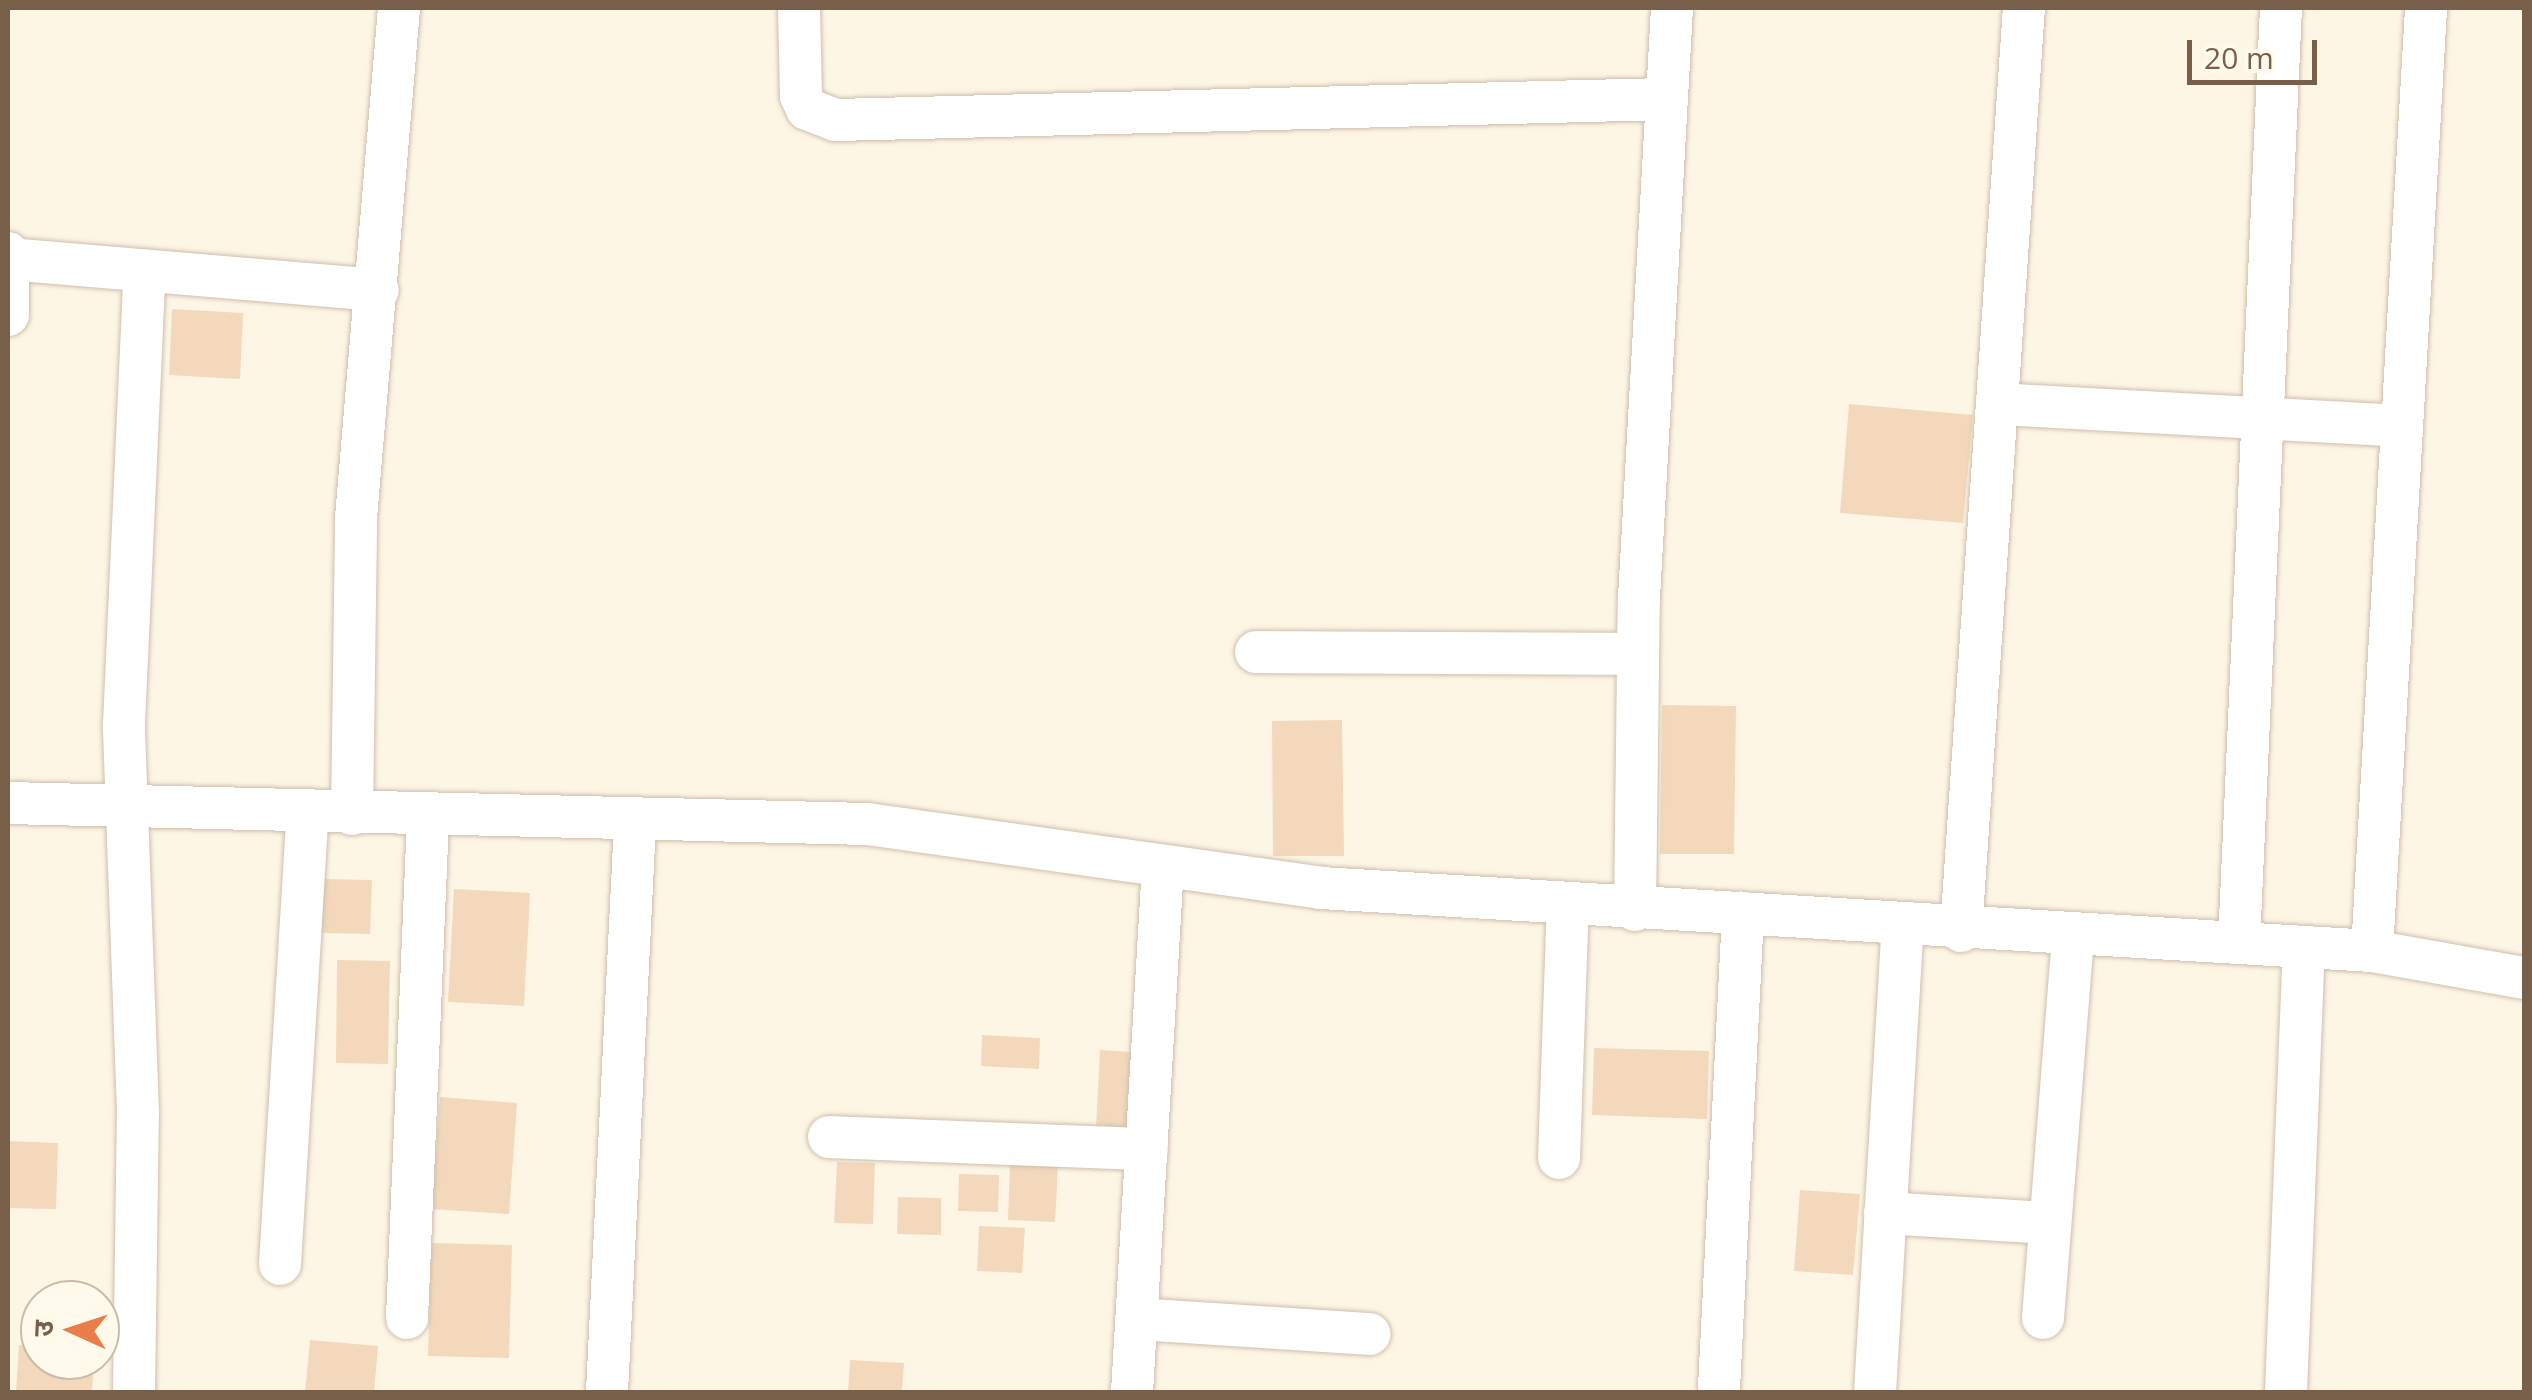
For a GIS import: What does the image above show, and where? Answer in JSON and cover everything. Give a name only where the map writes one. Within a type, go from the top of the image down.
[{"type":"street","points":[[352,814],[356,518],[399,8]]},
{"type":"street","points":[[799,8],[801,96],[807,109],[836,120],[1666,99]]},
{"type":"street","points":[[1635,910],[1637,654],[1672,8]]},
{"type":"street","points":[[1961,931],[2024,8]]},
{"type":"street","points":[[2239,943],[2282,8]]},
{"type":"street","points":[[2372,951],[2399,426],[2426,8]]},
{"type":"street","points":[[8,316],[8,256],[378,290]]},
{"type":"street","points":[[134,1392],[138,1094],[124,724],[144,270]]},
{"type":"street","points":[[1998,404],[2399,426]]},
{"type":"street","points":[[1256,652],[1637,654]]},
{"type":"street","points":[[8,803],[635,824],[866,824],[1321,888],[1635,910],[1743,913],[1961,931],[2372,951],[2524,978]]},
{"type":"street","points":[[280,1264],[308,812]]},
{"type":"street","points":[[407,1318],[428,818]]},
{"type":"street","points":[[607,1392],[635,824]]},
{"type":"street","points":[[1132,1392],[1163,866]]},
{"type":"street","points":[[1559,1158],[1568,906]]},
{"type":"street","points":[[1719,1388],[1743,913]]},
{"type":"street","points":[[1875,1392],[1903,926]]},
{"type":"street","points":[[2043,1318],[2074,936]]},
{"type":"street","points":[[2286,1392],[2304,947]]},
{"type":"street","points":[[829,1137],[1147,1148]]},
{"type":"street","points":[[1886,1213],[2050,1223]]},
{"type":"street","points":[[1137,1320],[1370,1334]]},
{"type":"building","points":[[172,309],[243,313],[240,379],[169,375]]},
{"type":"building","points":[[1849,404],[1973,415],[1963,523],[1840,513]]},
{"type":"building","points":[[1662,705],[1736,706],[1734,854],[1660,854]]},
{"type":"building","points":[[1342,720],[1344,856],[1273,856],[1272,721]]},
{"type":"building","points":[[323,879],[372,880],[370,934],[322,933]]},
{"type":"building","points":[[454,889],[530,893],[524,1006],[448,1002]]},
{"type":"building","points":[[337,960],[390,961],[388,1064],[336,1063]]},
{"type":"building","points":[[982,1035],[1040,1038],[1039,1069],[981,1066]]},
{"type":"building","points":[[1594,1048],[1709,1051],[1707,1119],[1592,1115]]},
{"type":"building","points":[[1100,1050],[1131,1052],[1127,1128],[1096,1127]]},
{"type":"building","points":[[440,1097],[517,1103],[509,1214],[432,1209]]},
{"type":"building","points":[[8,1141],[58,1143],[56,1209],[8,1208]]},
{"type":"building","points":[[837,1162],[875,1163],[873,1224],[834,1223]]},
{"type":"building","points":[[1010,1162],[1058,1164],[1055,1222],[1008,1220]]},
{"type":"building","points":[[959,1174],[999,1175],[998,1212],[958,1211]]},
{"type":"building","points":[[1800,1190],[1860,1194],[1853,1275],[1794,1271]]},
{"type":"building","points":[[898,1197],[941,1198],[941,1235],[897,1234]]},
{"type":"building","points":[[979,1226],[1025,1228],[1022,1273],[977,1271]]},
{"type":"building","points":[[431,1243],[512,1245],[509,1358],[428,1356]]},
{"type":"building","points":[[310,1340],[378,1346],[374,1392],[305,1392]]},
{"type":"building","points":[[19,1345],[20,1380],[93,1380],[92,1392],[16,1392]]},
{"type":"building","points":[[850,1360],[904,1363],[902,1392],[848,1392]]}]
